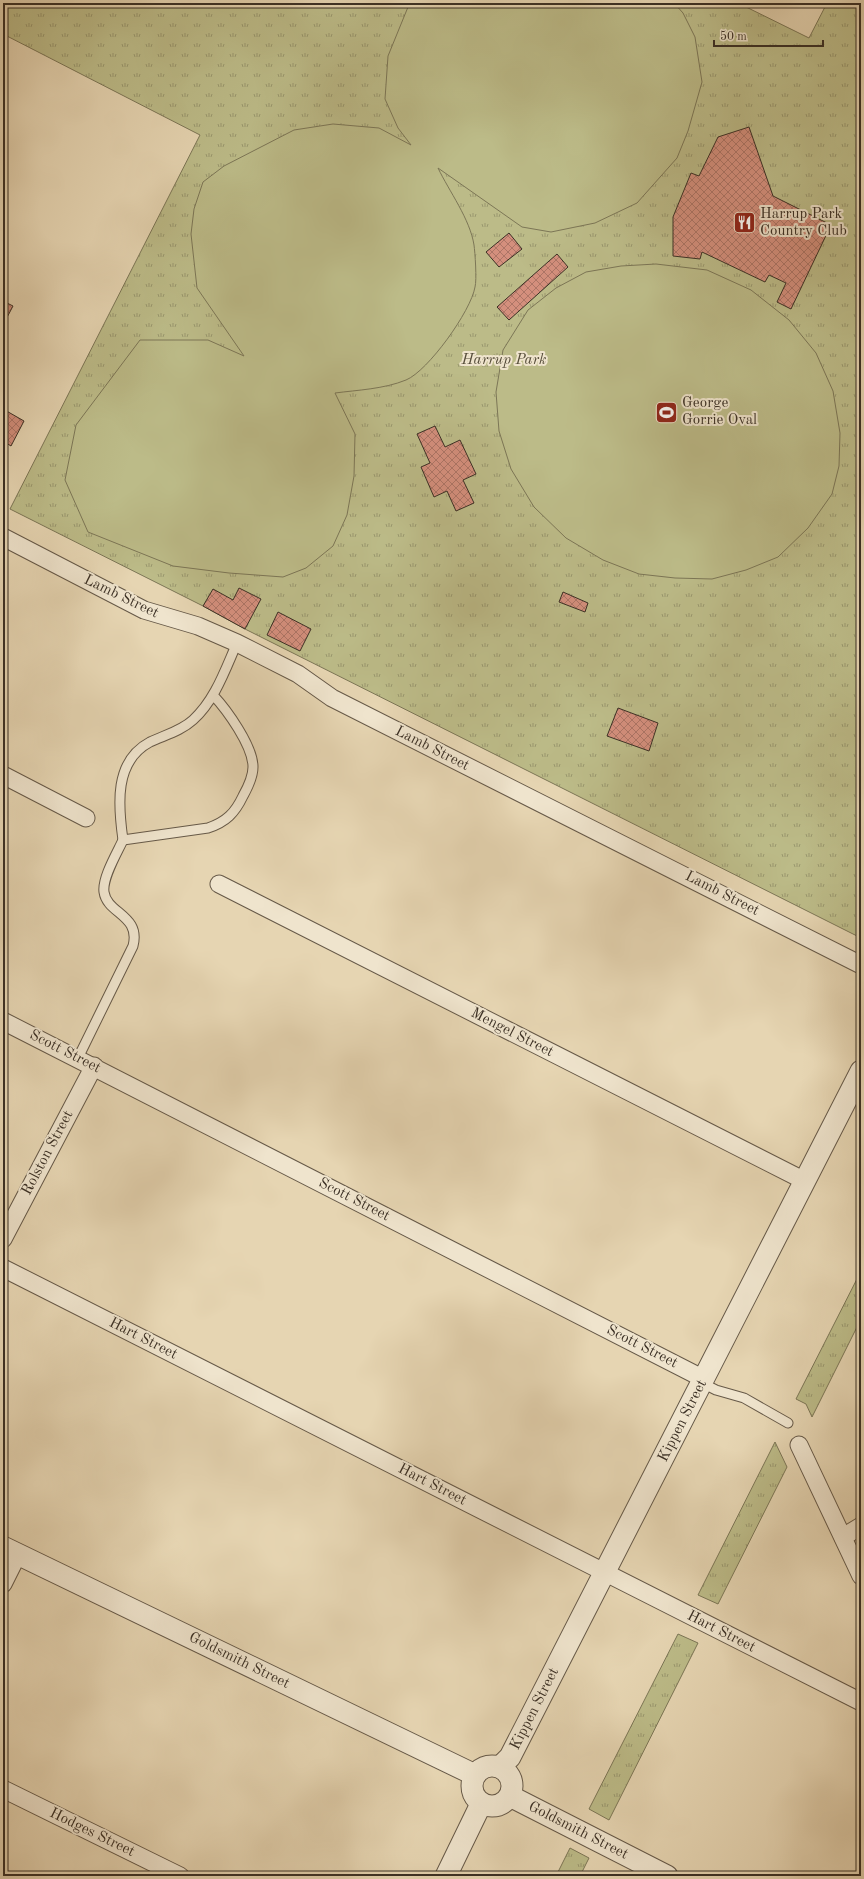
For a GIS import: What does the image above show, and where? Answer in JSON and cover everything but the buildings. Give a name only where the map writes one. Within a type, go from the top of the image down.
[{"type":"street","name":"Lamb Street","points":[[3,537],[144,610],[198,626],[298,674],[332,698],[861,965]]},
{"type":"street","points":[[3,775],[86,818]]},
{"type":"street","name":"Mengel Street","points":[[219,884],[805,1181]]},
{"type":"street","name":"Scott Street","points":[[3,1021],[94,1066],[703,1381]]},
{"type":"street","name":"Rolston Street","points":[[3,1239],[94,1066]]},
{"type":"street","name":"Kippen Street","points":[[500,1768],[510,1757],[861,1071]]},
{"type":"street","name":"Hart Street","points":[[3,1268],[861,1702]]},
{"type":"street","points":[[799,1445],[861,1576]]},
{"type":"street","points":[[843,1537],[861,1526]]},
{"type":"street","points":[[3,1584],[10,1551]]},
{"type":"street","name":"Goldsmith Street","points":[[10,1551],[475,1775]]},
{"type":"street","points":[[491,1766],[500,1768],[507,1772],[513,1785],[510,1796],[504,1803],[498,1806],[488,1807],[481,1804],[474,1797],[472,1789],[475,1775],[484,1768],[491,1766]]},
{"type":"street","name":"Hodges Street","points":[[3,1789],[180,1876]]},
{"type":"street","name":"Goldsmith Street","points":[[510,1796],[667,1876]]},
{"type":"street","points":[[446,1876],[481,1804]]},
{"type":"lane","points":[[78,1058],[133,946],[136,936],[132,927],[107,899],[104,893],[104,885],[123,840],[119,804],[121,780],[130,760],[139,749],[179,730],[193,720],[213,695],[237,644]]},
{"type":"lane","points":[[123,840],[208,828],[220,824],[235,811],[252,778],[252,757],[233,721],[213,695]]},
{"type":"lane","name":"Scott Street","points":[[703,1381],[716,1390],[744,1398],[788,1423]]},
{"type":"green space","name":"Harrup Park","points":[[3,3],[738,3],[809,38],[827,3],[861,3],[861,938],[245,629],[203,606],[10,509],[200,135],[3,34]]},
{"type":"green space","points":[[412,3],[674,3],[683,13],[695,37],[702,82],[688,131],[677,158],[637,203],[595,223],[551,232],[522,227],[438,168],[464,215],[472,235],[476,283],[472,298],[457,325],[447,339],[426,365],[415,374],[398,383],[371,389],[335,393],[355,434],[354,476],[347,515],[333,546],[306,568],[283,577],[229,573],[173,566],[88,532],[65,480],[76,425],[140,340],[208,340],[244,356],[197,288],[191,234],[194,209],[203,182],[224,166],[294,130],[333,124],[379,128],[411,145],[398,128],[385,99],[388,56],[408,7]]},
{"type":"green space","name":"George Gorrie Oval","points":[[656,264],[707,270],[751,290],[789,320],[816,353],[833,391],[840,433],[839,466],[832,494],[808,528],[778,557],[746,570],[712,579],[675,578],[639,574],[603,560],[566,538],[534,507],[511,469],[499,431],[496,392],[503,350],[528,310],[556,288],[586,272],[621,266]]},
{"type":"green space","points":[[861,1271],[861,1319],[812,1417],[806,1404],[796,1399]]},
{"type":"green space","points":[[775,1442],[787,1467],[718,1604],[698,1595]]},
{"type":"green space","points":[[678,1634],[698,1643],[609,1820],[589,1809]]},
{"type":"green space","points":[[570,1848],[589,1858],[580,1876],[556,1876]]},
{"type":"place","name":"Harrup Park Country Club","points":[[744,223]]},
{"type":"place","name":"George Gorrie Oval","points":[[667,412]]}]
